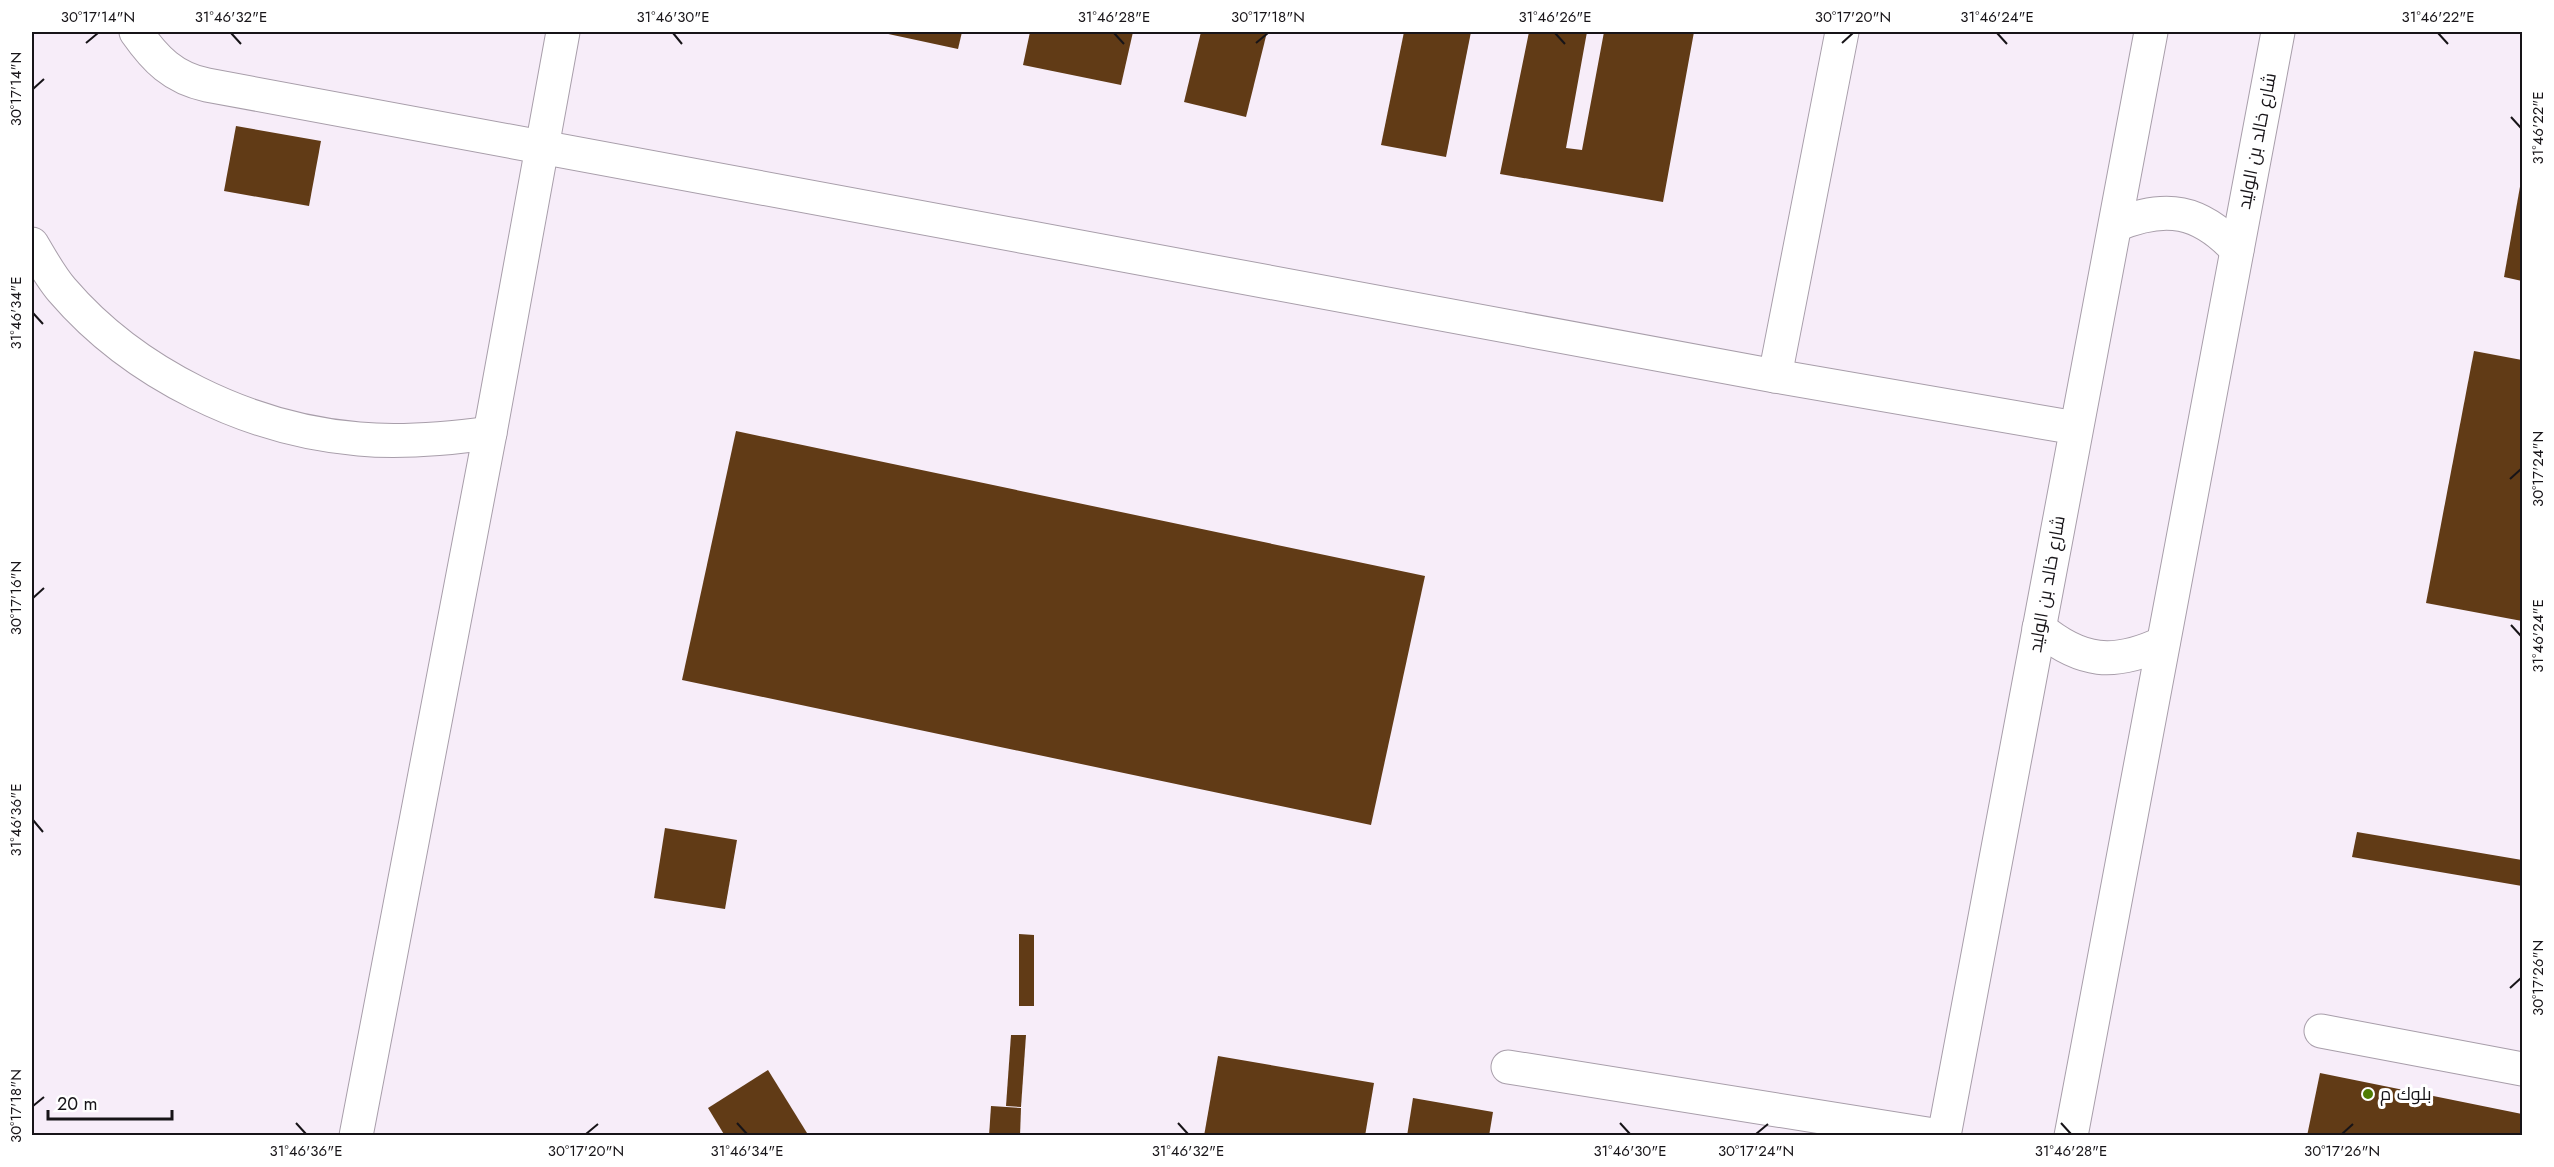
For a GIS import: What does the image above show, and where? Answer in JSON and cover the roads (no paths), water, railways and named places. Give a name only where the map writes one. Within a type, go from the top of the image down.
[{"type":"main road","points":[[136,32],[161,64],[192,82],[1775,376],[2076,428]]},
{"type":"main road","points":[[356,1136],[490,433],[563,32]]},
{"type":"main road","points":[[1775,376],[1842,32]]},
{"type":"main road","name":"شارع خالد بن الوليد","points":[[1942,1136],[2151,32]]},
{"type":"main road","name":"شارع خالد بن الوليد","points":[[2071,1136],[2278,32]]},
{"type":"main road","points":[[2116,225],[2141,214],[2168,212],[2186,216],[2219,230],[2237,250]]},
{"type":"main road","points":[[32,244],[61,289],[96,324],[144,361],[178,383],[223,405],[271,422],[358,439],[402,441],[490,433]]},
{"type":"main road","points":[[2039,628],[2060,646],[2085,656],[2103,658],[2138,655],[2163,643]]},
{"type":"main road","points":[[2321,1031],[2523,1069]]},
{"type":"main road","points":[[1508,1067],[1942,1136]]},
{"type":"place","name":"بلوك م","points":[[2368,1094]]}]
